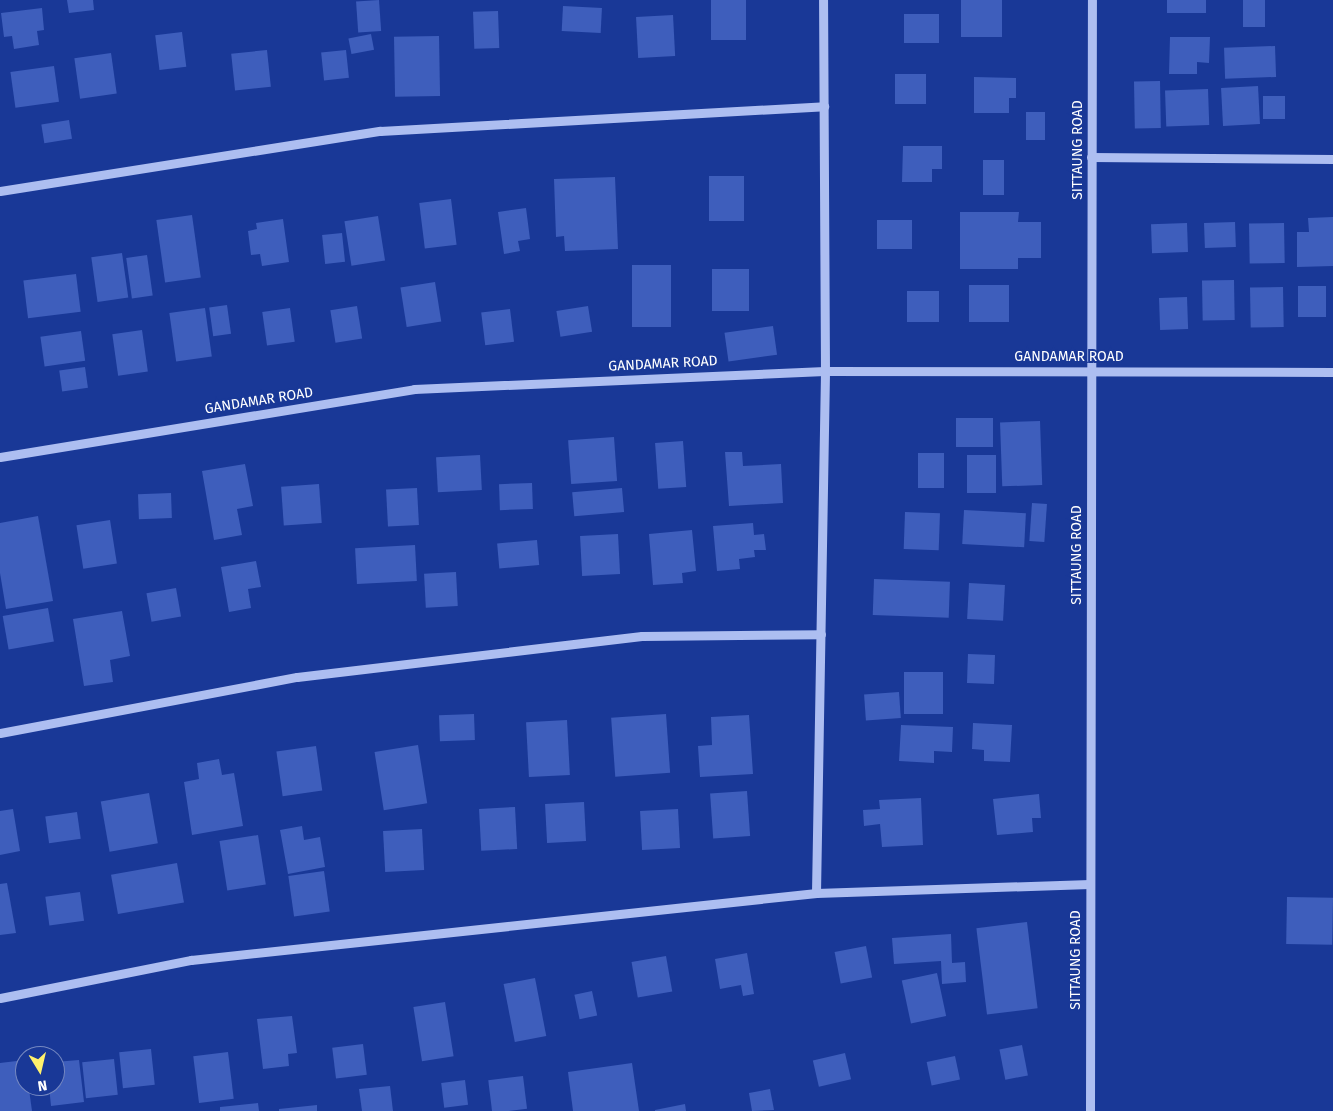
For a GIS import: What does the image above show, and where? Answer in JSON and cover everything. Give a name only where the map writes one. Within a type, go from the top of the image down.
[{"type":"street","points":[[816,893],[825,370],[823,0]]},
{"type":"street","name":"SITTAUNG ROAD","points":[[1090,1111],[1092,0]]},
{"type":"street","points":[[0,191],[380,131],[824,106]]},
{"type":"street","points":[[1091,157],[1333,159]]},
{"type":"street","name":"GANDAMAR ROAD","points":[[0,457],[414,389],[825,370],[1333,372]]},
{"type":"street","points":[[0,733],[307,676],[642,636],[821,634]]},
{"type":"street","points":[[0,998],[191,960],[816,893],[1090,884]]},
{"type":"building","points":[[67,0],[93,0],[94,10],[69,13]]},
{"type":"building","points":[[379,0],[381,31],[358,33],[356,2]]},
{"type":"building","points":[[711,0],[746,0],[746,40],[711,40]]},
{"type":"building","points":[[961,0],[1002,0],[1002,37],[961,37]]},
{"type":"building","points":[[1167,0],[1206,0],[1206,13],[1167,13]]},
{"type":"building","points":[[1243,0],[1265,0],[1265,27],[1243,27]]},
{"type":"building","points":[[563,6],[602,8],[601,33],[562,31]]},
{"type":"building","points":[[42,8],[44,30],[37,31],[39,45],[14,49],[12,36],[4,37],[1,13]]},
{"type":"building","points":[[498,11],[499,48],[474,49],[473,12]]},
{"type":"building","points":[[904,14],[939,14],[939,43],[904,43]]},
{"type":"building","points":[[673,15],[675,56],[638,58],[636,17]]},
{"type":"building","points":[[182,32],[186,67],[159,70],[155,35]]},
{"type":"building","points":[[371,34],[374,50],[351,54],[348,38]]},
{"type":"building","points":[[439,36],[440,96],[395,97],[394,37]]},
{"type":"building","points":[[1170,37],[1210,37],[1209,63],[1197,62],[1197,74],[1169,74]]},
{"type":"building","points":[[1275,46],[1276,77],[1225,79],[1224,48]]},
{"type":"building","points":[[267,50],[271,87],[235,91],[231,54]]},
{"type":"building","points":[[346,50],[349,78],[324,80],[321,53]]},
{"type":"building","points":[[111,53],[117,94],[80,99],[74,58]]},
{"type":"building","points":[[54,66],[59,102],[15,108],[10,72]]},
{"type":"building","points":[[895,74],[926,74],[926,104],[895,104]]},
{"type":"building","points":[[974,77],[1016,78],[1016,98],[1009,98],[1009,113],[974,113]]},
{"type":"building","points":[[1134,81],[1160,81],[1161,128],[1135,128]]},
{"type":"building","points":[[1258,86],[1260,124],[1223,126],[1221,88]]},
{"type":"building","points":[[1208,89],[1209,125],[1166,126],[1165,91]]},
{"type":"building","points":[[1263,96],[1285,96],[1285,119],[1263,119]]},
{"type":"building","points":[[1026,112],[1045,112],[1045,140],[1026,140]]},
{"type":"building","points":[[69,120],[72,139],[44,143],[41,124]]},
{"type":"building","points":[[903,146],[942,146],[942,169],[932,169],[932,182],[902,182]]},
{"type":"building","points":[[983,160],[1004,160],[1004,195],[983,195]]},
{"type":"building","points":[[709,176],[744,176],[744,221],[709,221]]},
{"type":"building","points":[[615,177],[618,249],[565,251],[564,236],[556,237],[554,179]]},
{"type":"building","points":[[451,199],[457,245],[425,249],[419,203]]},
{"type":"building","points":[[526,208],[530,239],[518,241],[520,251],[504,254],[498,212]]},
{"type":"building","points":[[960,212],[1019,212],[1018,222],[1041,222],[1041,258],[1018,258],[1018,269],[960,269]]},
{"type":"building","points":[[192,215],[201,277],[165,282],[156,220]]},
{"type":"building","points":[[378,216],[385,260],[351,266],[344,221]]},
{"type":"building","points":[[1333,217],[1333,266],[1297,267],[1297,232],[1309,232],[1308,218]]},
{"type":"building","points":[[283,219],[289,262],[262,266],[260,254],[251,255],[248,231],[257,229],[256,223]]},
{"type":"building","points":[[877,220],[912,220],[912,249],[877,249]]},
{"type":"building","points":[[1235,222],[1236,247],[1205,248],[1204,223]]},
{"type":"building","points":[[1187,223],[1188,252],[1152,253],[1151,224]]},
{"type":"building","points":[[1284,223],[1285,263],[1250,264],[1249,224]]},
{"type":"building","points":[[342,233],[345,262],[325,264],[322,235]]},
{"type":"building","points":[[122,253],[128,298],[98,302],[91,257]]},
{"type":"building","points":[[147,255],[153,296],[132,299],[126,258]]},
{"type":"building","points":[[632,265],[671,265],[671,327],[632,327]]},
{"type":"building","points":[[712,269],[749,269],[749,311],[712,311]]},
{"type":"building","points":[[76,274],[81,312],[28,318],[23,280]]},
{"type":"building","points":[[1234,280],[1235,320],[1203,321],[1202,281]]},
{"type":"building","points":[[435,282],[441,322],[407,327],[400,287]]},
{"type":"building","points":[[969,285],[1009,285],[1009,322],[969,322]]},
{"type":"building","points":[[1298,286],[1326,286],[1326,317],[1298,317]]},
{"type":"building","points":[[1283,287],[1284,327],[1251,328],[1250,288]]},
{"type":"building","points":[[907,291],[939,291],[939,322],[907,322]]},
{"type":"building","points":[[1187,297],[1188,329],[1160,330],[1159,298]]},
{"type":"building","points":[[227,305],[231,334],[213,336],[209,308]]},
{"type":"building","points":[[357,306],[362,339],[335,343],[330,310]]},
{"type":"building","points":[[588,306],[592,332],[560,337],[556,311]]},
{"type":"building","points":[[205,308],[212,357],[176,362],[169,313]]},
{"type":"building","points":[[290,308],[295,342],[267,346],[262,312]]},
{"type":"building","points":[[510,309],[514,342],[485,345],[481,313]]},
{"type":"building","points":[[773,326],[777,355],[729,362],[724,333]]},
{"type":"building","points":[[142,330],[148,372],[118,376],[112,334]]},
{"type":"building","points":[[81,331],[85,361],[45,366],[40,337]]},
{"type":"building","points":[[85,367],[88,388],[62,391],[59,371]]},
{"type":"building","points":[[956,418],[993,418],[993,447],[956,447]]},
{"type":"building","points":[[1040,421],[1042,485],[1002,486],[1000,422]]},
{"type":"building","points":[[614,437],[617,481],[571,484],[568,440]]},
{"type":"building","points":[[683,441],[686,487],[658,489],[655,443]]},
{"type":"building","points":[[725,452],[742,452],[743,466],[781,464],[783,503],[729,506]]},
{"type":"building","points":[[918,453],[944,453],[944,488],[918,488]]},
{"type":"building","points":[[480,455],[482,490],[438,492],[436,457]]},
{"type":"building","points":[[967,455],[996,455],[996,493],[967,493]]},
{"type":"building","points":[[245,464],[253,506],[237,509],[242,535],[214,540],[202,471]]},
{"type":"building","points":[[532,483],[533,509],[500,510],[499,484]]},
{"type":"building","points":[[319,484],[322,523],[284,526],[281,487]]},
{"type":"building","points":[[417,488],[419,525],[388,527],[386,490]]},
{"type":"building","points":[[622,488],[624,512],[574,516],[572,492]]},
{"type":"building","points":[[171,493],[172,518],[139,519],[138,494]]},
{"type":"building","points":[[1032,503],[1047,504],[1044,542],[1029,541]]},
{"type":"building","points":[[964,510],[1026,513],[1024,547],[962,544]]},
{"type":"building","points":[[905,512],[940,513],[939,550],[904,549]]},
{"type":"building","points":[[38,516],[53,601],[6,609],[0,573],[0,523]]},
{"type":"building","points":[[110,520],[117,563],[83,569],[76,525]]},
{"type":"building","points":[[753,523],[754,535],[764,534],[766,550],[754,550],[755,557],[739,559],[740,569],[717,571],[713,526]]},
{"type":"building","points":[[692,530],[696,571],[682,573],[683,583],[653,585],[649,534]]},
{"type":"building","points":[[618,534],[620,574],[582,576],[580,536]]},
{"type":"building","points":[[537,540],[539,565],[499,568],[497,543]]},
{"type":"building","points":[[415,545],[417,581],[357,584],[355,548]]},
{"type":"building","points":[[256,561],[261,587],[248,589],[251,608],[229,612],[221,567]]},
{"type":"building","points":[[456,572],[458,606],[426,608],[424,574]]},
{"type":"building","points":[[874,579],[950,582],[949,618],[873,615]]},
{"type":"building","points":[[969,583],[1005,585],[1003,621],[967,619]]},
{"type":"building","points":[[176,588],[181,617],[151,622],[146,593]]},
{"type":"building","points":[[48,608],[54,641],[9,649],[3,616]]},
{"type":"building","points":[[122,611],[130,656],[110,660],[113,682],[84,686],[73,619]]},
{"type":"building","points":[[968,654],[995,655],[994,684],[967,683]]},
{"type":"building","points":[[904,672],[943,672],[943,714],[904,714]]},
{"type":"building","points":[[899,692],[901,718],[866,720],[864,694]]},
{"type":"building","points":[[474,714],[475,740],[440,741],[439,715]]},
{"type":"building","points":[[666,714],[670,773],[615,777],[611,718]]},
{"type":"building","points":[[749,715],[753,774],[700,777],[698,746],[712,745],[711,717]]},
{"type":"building","points":[[567,720],[570,775],[529,777],[526,722]]},
{"type":"building","points":[[973,723],[1012,725],[1010,762],[984,761],[984,750],[972,749]]},
{"type":"building","points":[[901,725],[953,727],[952,752],[934,751],[934,763],[899,761]]},
{"type":"building","points":[[418,745],[427,803],[384,810],[375,752]]},
{"type":"building","points":[[316,746],[322,791],[283,796],[276,752]]},
{"type":"building","points":[[219,759],[222,775],[234,773],[243,826],[192,835],[184,782],[199,779],[197,763]]},
{"type":"building","points":[[747,791],[750,836],[713,838],[710,794]]},
{"type":"building","points":[[149,793],[158,843],[110,852],[101,802]]},
{"type":"building","points":[[1039,794],[1041,818],[1032,818],[1033,832],[997,835],[993,799]]},
{"type":"building","points":[[921,798],[923,845],[882,847],[880,824],[864,826],[863,810],[880,809],[879,800]]},
{"type":"building","points":[[584,802],[586,841],[547,843],[545,804]]},
{"type":"building","points":[[515,807],[517,849],[481,851],[479,809]]},
{"type":"building","points":[[13,809],[20,851],[0,855],[0,811]]},
{"type":"building","points":[[678,809],[680,848],[642,850],[640,811]]},
{"type":"building","points":[[77,812],[81,839],[49,843],[45,816]]},
{"type":"building","points":[[302,826],[304,840],[320,837],[325,867],[288,874],[280,830]]},
{"type":"building","points":[[422,829],[424,870],[385,872],[383,831]]},
{"type":"building","points":[[258,835],[266,884],[227,890],[219,841]]},
{"type":"building","points":[[177,863],[184,902],[118,914],[111,875]]},
{"type":"building","points":[[324,871],[330,912],[294,917],[288,876]]},
{"type":"building","points":[[7,883],[16,933],[0,935],[0,884]]},
{"type":"building","points":[[80,892],[84,921],[49,926],[45,897]]},
{"type":"building","points":[[1287,897],[1333,898],[1332,945],[1286,944]]},
{"type":"building","points":[[1027,922],[1038,1008],[987,1015],[976,928]]},
{"type":"building","points":[[951,934],[952,963],[965,962],[966,982],[942,984],[941,961],[894,964],[892,938]]},
{"type":"building","points":[[866,946],[872,977],[841,984],[835,952]]},
{"type":"building","points":[[747,953],[754,994],[743,996],[741,985],[720,989],[715,959]]},
{"type":"building","points":[[666,956],[672,991],[638,998],[632,962]]},
{"type":"building","points":[[937,973],[946,1016],[911,1024],[902,980]]},
{"type":"building","points":[[535,978],[546,1036],[515,1042],[504,984]]},
{"type":"building","points":[[592,991],[597,1015],[580,1019],[574,995]]},
{"type":"building","points":[[445,1002],[454,1056],[422,1061],[413,1007]]},
{"type":"building","points":[[292,1016],[297,1053],[288,1054],[289,1066],[263,1069],[257,1019]]},
{"type":"building","points":[[363,1044],[367,1075],[336,1079],[332,1048]]},
{"type":"building","points":[[1022,1045],[1028,1075],[1005,1080],[999,1049]]},
{"type":"building","points":[[151,1049],[155,1085],[123,1088],[119,1052]]},
{"type":"building","points":[[228,1052],[234,1099],[199,1103],[193,1056]]},
{"type":"building","points":[[845,1053],[851,1079],[819,1087],[813,1060]]},
{"type":"building","points":[[955,1056],[960,1079],[932,1086],[927,1062]]},
{"type":"building","points":[[114,1059],[118,1095],[86,1098],[82,1062]]},
{"type":"building","points":[[79,1060],[84,1102],[51,1106],[50,1096],[65,1096],[65,1061]]},
{"type":"building","points":[[15,1061],[15,1096],[30,1096],[32,1111],[0,1111],[0,1063]]},
{"type":"building","points":[[632,1063],[639,1111],[573,1111],[568,1072]]},
{"type":"building","points":[[523,1076],[527,1109],[492,1111],[488,1080]]},
{"type":"building","points":[[465,1080],[468,1105],[444,1108],[441,1083]]},
{"type":"building","points":[[390,1086],[393,1111],[362,1111],[359,1089]]},
{"type":"building","points":[[770,1089],[774,1110],[752,1111],[749,1093]]},
{"type":"building","points":[[258,1103],[259,1111],[220,1111],[220,1107]]},
{"type":"building","points":[[685,1104],[686,1111],[655,1111],[655,1110]]},
{"type":"building","points":[[317,1105],[317,1111],[279,1111],[279,1109]]}]
